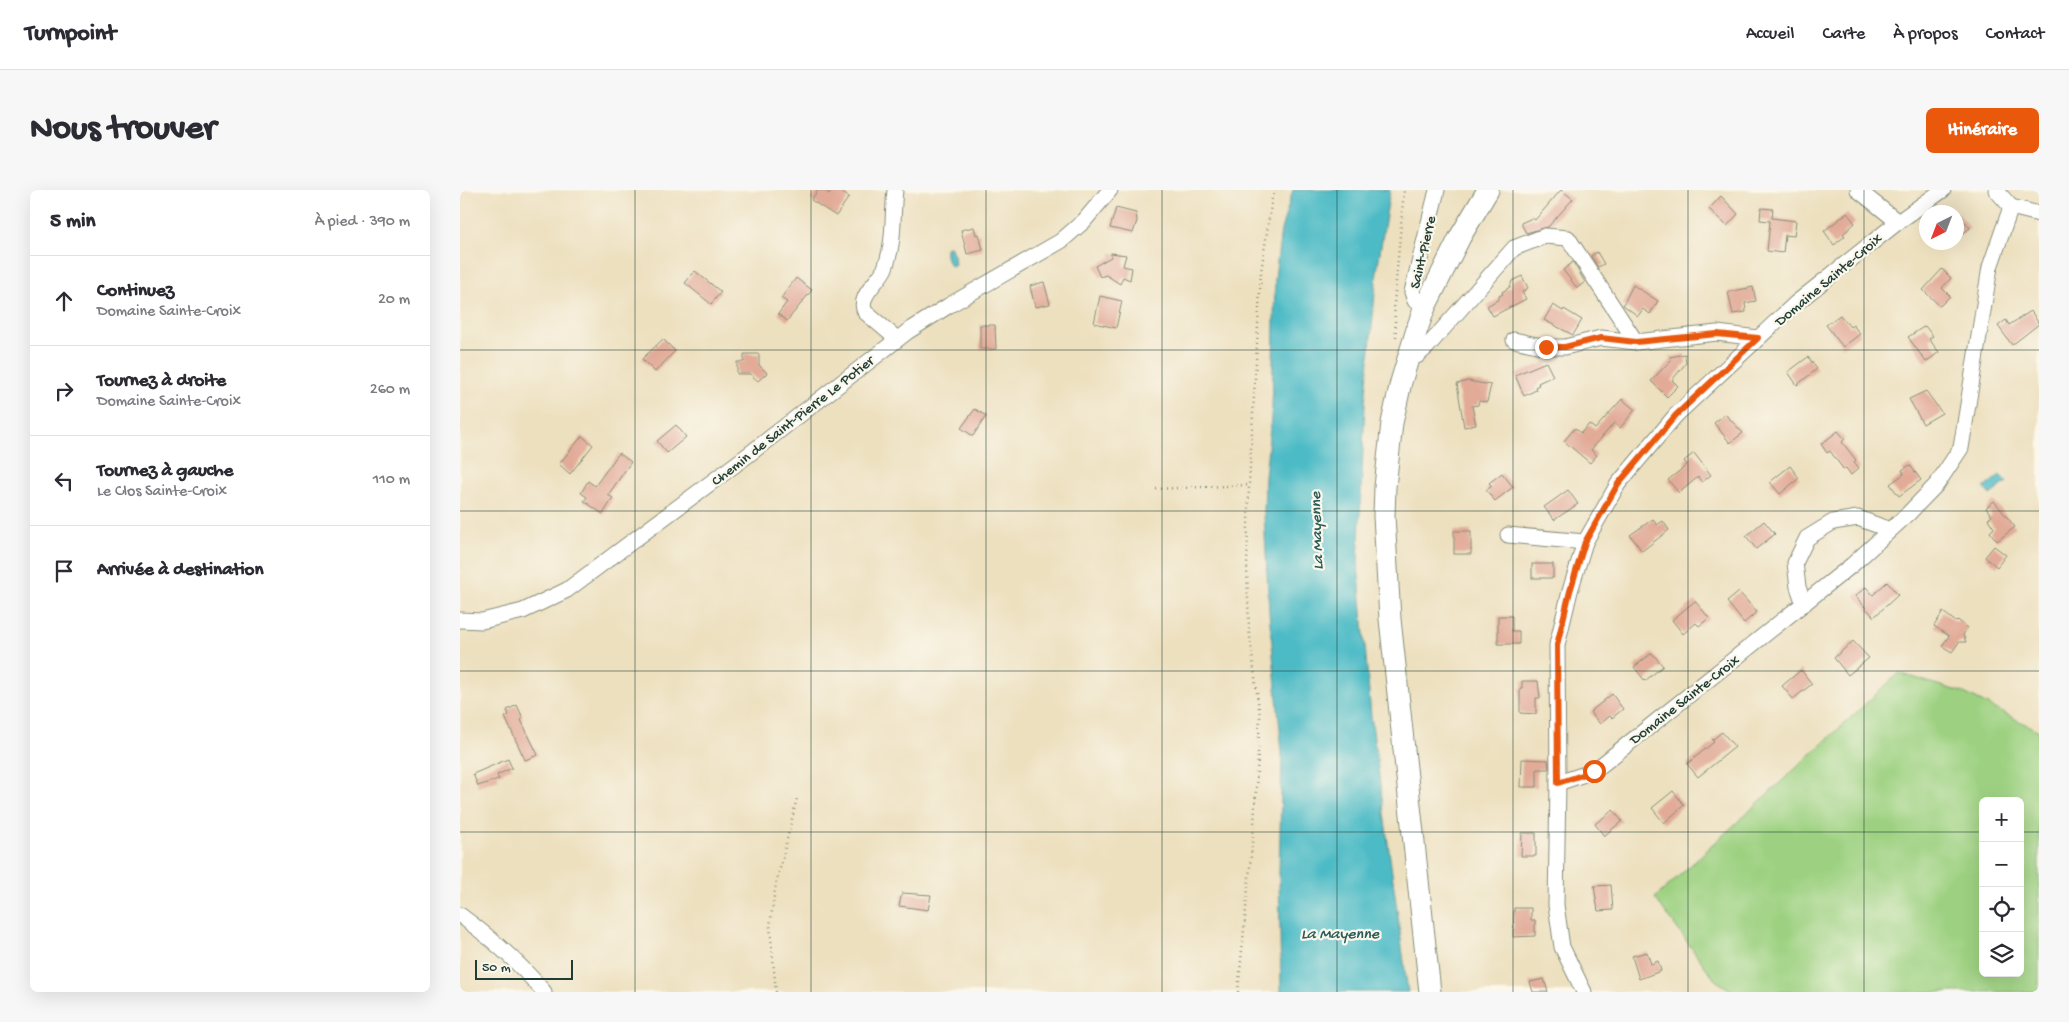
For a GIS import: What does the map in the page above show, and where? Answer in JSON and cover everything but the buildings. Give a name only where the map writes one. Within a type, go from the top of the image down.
[{"type":"main road","points":[[1430,992],[1390,619],[1384,516],[1388,450],[1392,423],[1408,358],[1425,308],[1460,237],[1488,190]]},
{"type":"street","points":[[895,190],[893,237],[884,268],[863,300],[863,307],[865,312],[897,339]]},
{"type":"street","name":"Chemin de Saint-Pierre Le Potier","points":[[460,620],[482,621],[523,612],[567,590],[748,455],[897,339],[948,306],[1061,241],[1084,221],[1110,190]]},
{"type":"street","name":"Saint-Pierre","points":[[1425,308],[1415,301],[1412,292],[1436,190]]},
{"type":"street","name":"Domaine Sainte-Croix","points":[[1858,190],[1898,222]]},
{"type":"street","name":"Domaine Sainte-Croix","points":[[1584,992],[1562,947],[1556,905],[1558,783],[1557,645],[1570,591],[1585,542],[1618,484],[1670,422],[1796,303],[1898,222],[1943,190]]},
{"type":"street","points":[[1996,190],[2011,207],[2039,214]]},
{"type":"street","name":"Domaine Sainte-Croix","points":[[1558,783],[1594,771],[1852,565],[1937,484],[1961,448],[1990,267],[2011,207]]},
{"type":"street","points":[[1408,358],[1417,356],[1427,347],[1514,248],[1544,236],[1568,238],[1636,342]]},
{"type":"street","points":[[1514,340],[1546,347],[1565,347],[1601,338],[1636,342],[1717,334],[1758,338]]},
{"type":"street","points":[[1804,604],[1798,587],[1795,563],[1807,538],[1833,522],[1858,518],[1890,530]]},
{"type":"street","points":[[1508,535],[1585,542]]},
{"type":"street","points":[[460,915],[499,944],[544,992]]},
{"type":"path","points":[[1238,992],[1254,825],[1260,717],[1249,629],[1246,567],[1249,485],[1261,272],[1272,198],[1275,190]]},
{"type":"path","points":[[1156,489],[1249,485]]},
{"type":"path","points":[[776,992],[770,926],[775,889],[797,798]]},
{"type":"green space","points":[[1899,673],[1964,693],[2039,731],[2039,992],[1734,992],[1715,980],[1655,898]]},
{"type":"water","name":"La Mayenne","points":[[1293,190],[1390,190],[1377,271],[1365,404],[1358,564],[1371,716],[1408,992],[1281,992],[1279,874],[1282,752],[1269,612],[1264,514],[1265,477],[1272,408],[1275,278],[1281,230]]},
{"type":"water","points":[[950,246],[954,255],[955,265],[950,266],[946,248]]},
{"type":"water","points":[[2000,475],[2007,482],[1990,495],[1984,488]]},
{"type":"route","points":[[1546,347],[1565,347],[1601,338],[1636,342],[1717,334],[1758,338],[1676,415],[1618,484],[1585,542],[1570,591],[1557,645],[1558,783],[1594,771]]}]
